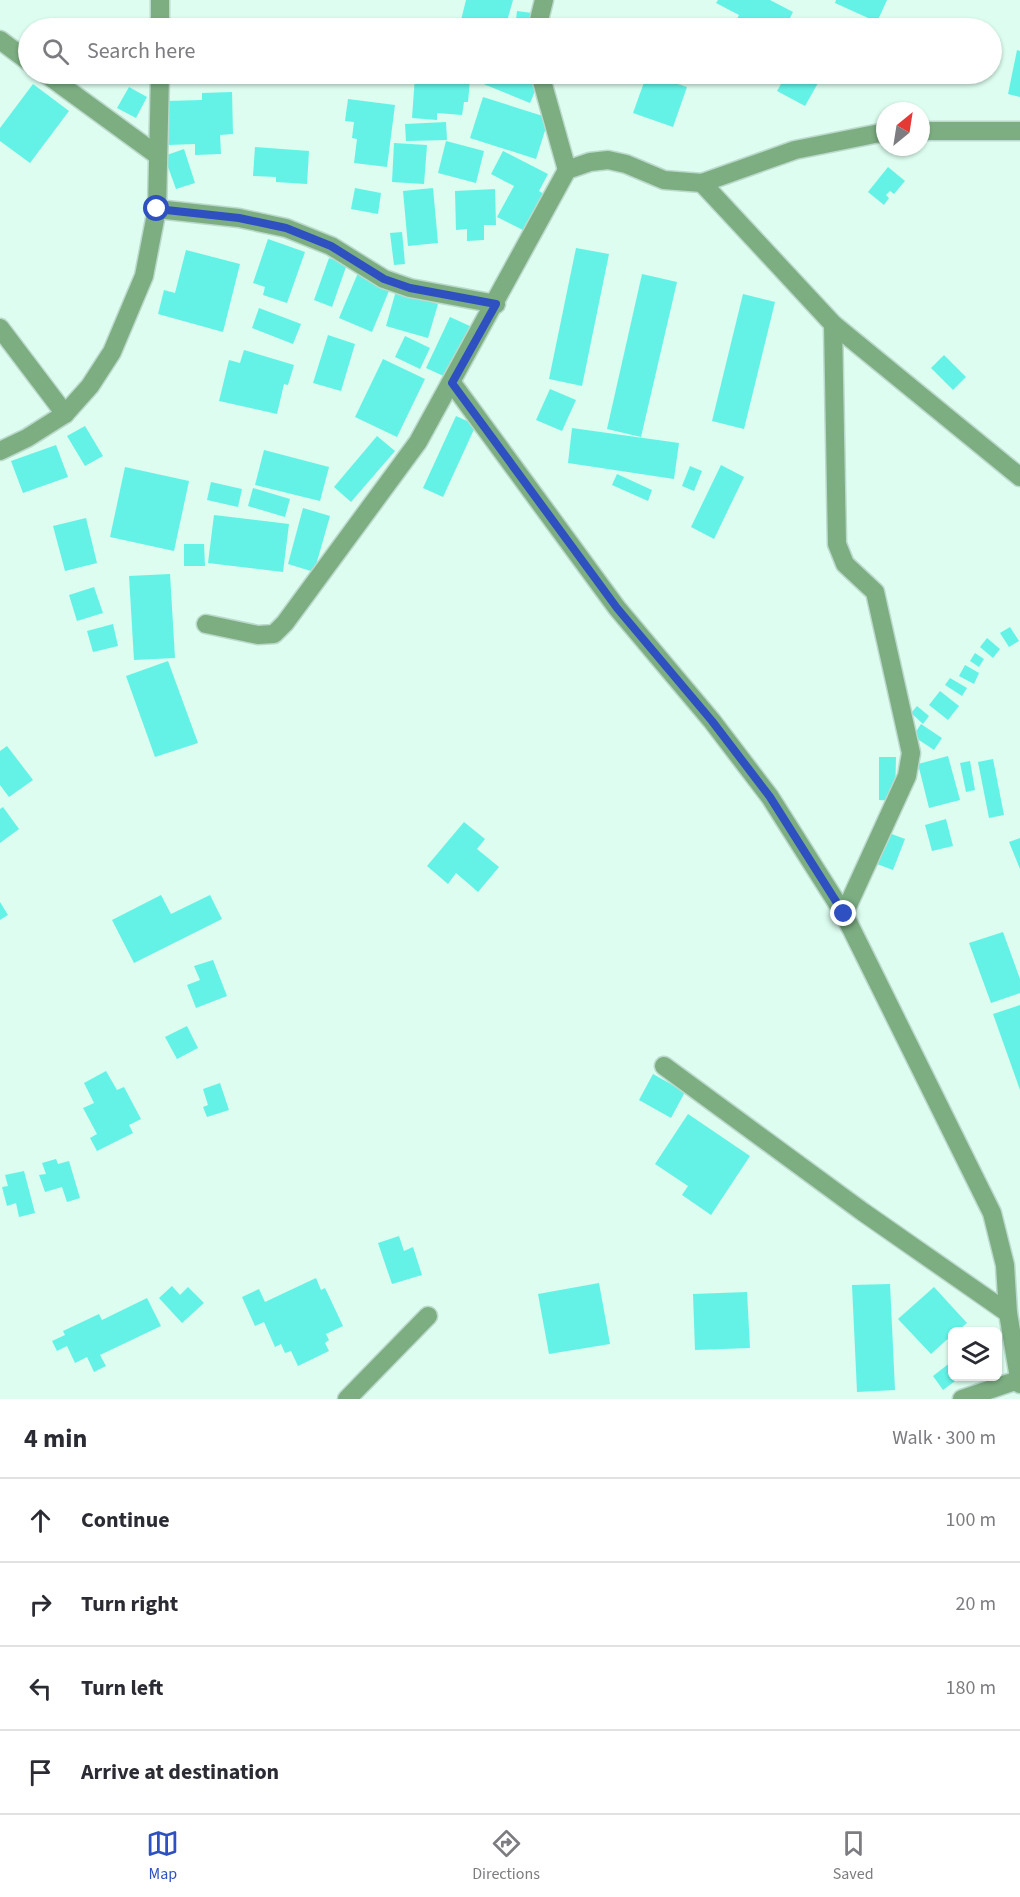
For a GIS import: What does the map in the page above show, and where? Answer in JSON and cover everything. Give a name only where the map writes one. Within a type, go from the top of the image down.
[{"type":"street","points":[[160,0],[160,18]]},
{"type":"street","points":[[540,18],[544,0]]},
{"type":"street","points":[[0,40],[18,54]]},
{"type":"street","points":[[60,84],[157,155]]},
{"type":"street","points":[[0,451],[27,438],[65,414],[90,386],[112,352],[144,276],[157,209],[160,84]]},
{"type":"street","points":[[543,84],[567,170]]},
{"type":"street","points":[[930,131],[1020,131]]},
{"type":"street","points":[[206,624],[258,635],[274,634],[285,623],[418,442],[496,304],[567,170],[590,162],[608,160],[626,164],[664,180],[702,183],[795,150],[876,134]]},
{"type":"street","points":[[702,183],[833,324],[1020,477]]},
{"type":"street","points":[[157,209],[239,218],[286,228],[331,246],[384,279],[410,288],[496,304]]},
{"type":"street","points":[[833,324],[837,544],[845,564],[875,592],[911,753],[907,776],[844,914]]},
{"type":"street","points":[[0,328],[65,414]]},
{"type":"street","points":[[452,383],[617,608],[712,721],[770,797],[844,914],[992,1213],[1005,1265],[1008,1313],[1017,1355],[1019,1382],[962,1399]]},
{"type":"street","points":[[664,1066],[863,1212],[1008,1313]]},
{"type":"street","points":[[347,1399],[428,1316]]},
{"type":"building","points":[[466,0],[513,0],[508,18],[462,18]]},
{"type":"building","points":[[718,0],[770,0],[793,12],[790,18],[737,18],[739,15],[716,3]]},
{"type":"building","points":[[836,0],[887,0],[879,18],[868,18],[835,3]]},
{"type":"building","points":[[517,11],[532,13],[531,18],[516,18]]},
{"type":"building","points":[[1017,50],[1020,51],[1020,97],[1008,94]]},
{"type":"building","points":[[33,84],[69,111],[30,163],[0,141],[0,128]]},
{"type":"building","points":[[414,84],[470,84],[468,102],[464,102],[462,115],[437,113],[437,120],[412,118]]},
{"type":"building","points":[[483,84],[538,84],[530,103]]},
{"type":"building","points":[[643,84],[678,84],[687,87],[673,127],[633,113]]},
{"type":"building","points":[[781,84],[817,84],[805,106],[777,91]]},
{"type":"building","points":[[129,87],[147,97],[136,118],[117,108]]},
{"type":"building","points":[[232,92],[233,134],[220,135],[221,154],[195,155],[195,144],[168,145],[167,101],[202,100],[202,93]]},
{"type":"building","points":[[483,97],[549,118],[536,159],[470,138]]},
{"type":"building","points":[[348,99],[395,105],[387,167],[354,163],[357,139],[352,138],[354,122],[345,121]]},
{"type":"building","points":[[446,122],[447,140],[406,141],[405,124]]},
{"type":"building","points":[[446,141],[484,151],[476,183],[438,173]]},
{"type":"building","points":[[394,143],[427,145],[424,184],[392,182]]},
{"type":"building","points":[[255,147],[309,151],[307,184],[276,182],[276,177],[253,176]]},
{"type":"building","points":[[184,149],[195,183],[176,189],[164,156]]},
{"type":"building","points":[[503,151],[548,174],[539,191],[544,194],[525,231],[497,217],[514,186],[491,174]]},
{"type":"building","points":[[888,167],[905,181],[894,194],[890,191],[886,195],[889,198],[884,205],[868,192]]},
{"type":"building","points":[[355,188],[381,193],[378,214],[351,209]]},
{"type":"building","points":[[433,188],[438,243],[408,246],[403,191]]},
{"type":"building","points":[[495,189],[496,225],[484,225],[484,240],[467,241],[467,229],[456,230],[455,191]]},
{"type":"building","points":[[402,232],[405,264],[394,265],[390,233]]},
{"type":"building","points":[[268,239],[305,252],[287,303],[263,295],[265,287],[253,283]]},
{"type":"building","points":[[576,248],[609,254],[582,386],[549,379]]},
{"type":"building","points":[[186,250],[240,264],[223,332],[158,314],[164,290],[175,293]]},
{"type":"building","points":[[329,258],[347,264],[332,307],[314,300]]},
{"type":"building","points":[[358,273],[391,286],[372,332],[339,318]]},
{"type":"building","points":[[642,274],[677,282],[641,437],[607,429]]},
{"type":"building","points":[[396,291],[438,304],[428,338],[386,326]]},
{"type":"building","points":[[743,294],[775,302],[744,429],[712,421]]},
{"type":"building","points":[[259,308],[301,324],[293,344],[252,328]]},
{"type":"building","points":[[450,317],[472,327],[448,378],[426,368]]},
{"type":"building","points":[[328,335],[355,344],[341,391],[313,383]]},
{"type":"building","points":[[405,336],[430,348],[420,369],[395,357]]},
{"type":"building","points":[[244,350],[294,365],[288,385],[284,384],[277,414],[219,401],[229,360],[240,363]]},
{"type":"building","points":[[944,355],[966,377],[953,390],[931,368]]},
{"type":"building","points":[[383,359],[425,379],[397,437],[355,417]]},
{"type":"building","points":[[550,389],[576,400],[562,431],[536,420]]},
{"type":"building","points":[[456,416],[476,425],[443,497],[423,488]]},
{"type":"building","points":[[85,426],[103,456],[85,466],[67,436]]},
{"type":"building","points":[[572,428],[679,443],[674,479],[568,463]]},
{"type":"building","points":[[377,436],[395,451],[351,502],[334,487]]},
{"type":"building","points":[[56,445],[68,477],[23,493],[11,461]]},
{"type":"building","points":[[264,450],[329,467],[320,501],[255,485]]},
{"type":"building","points":[[721,465],[744,477],[714,539],[691,527]]},
{"type":"building","points":[[690,466],[702,471],[694,491],[682,486]]},
{"type":"building","points":[[125,467],[189,481],[174,551],[110,537]]},
{"type":"building","points":[[617,474],[652,490],[648,501],[612,485]]},
{"type":"building","points":[[211,482],[242,489],[238,507],[207,500]]},
{"type":"building","points":[[253,488],[290,499],[285,517],[248,506]]},
{"type":"building","points":[[303,508],[330,516],[314,572],[288,564]]},
{"type":"building","points":[[214,515],[289,524],[283,572],[208,563]]},
{"type":"building","points":[[86,518],[97,563],[65,571],[53,526]]},
{"type":"building","points":[[184,544],[204,544],[205,566],[184,566]]},
{"type":"building","points":[[170,574],[175,658],[134,660],[129,576]]},
{"type":"building","points":[[94,587],[103,613],[77,621],[69,595]]},
{"type":"building","points":[[113,624],[118,646],[93,652],[87,631]]},
{"type":"building","points":[[1010,627],[1019,641],[1009,647],[1000,633]]},
{"type":"building","points":[[987,638],[1000,649],[993,658],[980,647]]},
{"type":"building","points":[[975,653],[984,659],[979,667],[970,661]]},
{"type":"building","points":[[168,661],[198,743],[155,757],[126,676]]},
{"type":"building","points":[[965,665],[979,673],[974,684],[959,676]]},
{"type":"building","points":[[950,678],[967,688],[962,696],[945,685]]},
{"type":"building","points":[[940,691],[959,706],[948,720],[929,705]]},
{"type":"building","points":[[917,706],[929,716],[923,724],[911,713]]},
{"type":"building","points":[[921,724],[942,738],[934,750],[913,736]]},
{"type":"building","points":[[7,746],[33,780],[9,797],[0,785],[0,751]]},
{"type":"building","points":[[948,756],[960,800],[929,808],[918,764]]},
{"type":"building","points":[[879,757],[896,757],[895,801],[879,800]]},
{"type":"building","points":[[993,759],[1004,815],[989,818],[978,762]]},
{"type":"building","points":[[970,761],[975,790],[966,792],[960,763]]},
{"type":"building","points":[[3,807],[19,829],[0,843],[0,809]]},
{"type":"building","points":[[946,819],[953,846],[932,851],[925,825]]},
{"type":"building","points":[[464,822],[485,839],[477,849],[499,867],[478,892],[456,873],[448,884],[427,866]]},
{"type":"building","points":[[889,833],[905,839],[893,870],[877,864]]},
{"type":"building","points":[[1020,838],[1020,869],[1009,842]]},
{"type":"building","points":[[161,895],[171,914],[210,895],[222,919],[134,963],[112,920]]},
{"type":"building","points":[[0,902],[8,915],[0,920]]},
{"type":"building","points":[[1003,932],[1020,979],[1020,993],[991,1003],[969,943]]},
{"type":"building","points":[[213,960],[227,996],[196,1008],[187,985],[200,980],[194,966]]},
{"type":"building","points":[[1020,1005],[1020,1090],[993,1014]]},
{"type":"building","points":[[187,1026],[198,1048],[177,1059],[165,1037]]},
{"type":"building","points":[[106,1071],[117,1090],[124,1087],[141,1119],[129,1125],[133,1133],[97,1151],[90,1138],[97,1134],[83,1108],[94,1103],[84,1083]]},
{"type":"building","points":[[653,1074],[685,1092],[671,1118],[639,1100]]},
{"type":"building","points":[[220,1083],[229,1110],[207,1117],[203,1107],[208,1105],[203,1089]]},
{"type":"building","points":[[688,1114],[750,1156],[711,1215],[682,1195],[688,1186],[655,1164]]},
{"type":"building","points":[[56,1159],[58,1164],[69,1161],[80,1198],[67,1202],[62,1187],[45,1192],[39,1175],[46,1174],[42,1163]]},
{"type":"building","points":[[24,1171],[35,1213],[19,1217],[16,1203],[7,1206],[2,1187],[8,1186],[5,1175]]},
{"type":"building","points":[[399,1236],[404,1251],[413,1247],[422,1275],[392,1284],[378,1243]]},
{"type":"building","points":[[316,1278],[321,1290],[325,1288],[343,1326],[326,1334],[329,1340],[325,1343],[329,1351],[298,1366],[291,1351],[285,1353],[281,1344],[275,1347],[264,1322],[255,1326],[242,1297],[259,1289],[265,1302]]},
{"type":"building","points":[[599,1283],[610,1344],[549,1354],[538,1294]]},
{"type":"building","points":[[890,1284],[895,1390],[857,1392],[852,1285]]},
{"type":"building","points":[[172,1286],[180,1295],[188,1287],[204,1303],[182,1323],[159,1298]]},
{"type":"building","points":[[934,1287],[967,1323],[962,1327],[948,1327],[948,1339],[931,1354],[898,1319]]},
{"type":"building","points":[[747,1292],[750,1348],[695,1350],[693,1294]]},
{"type":"building","points":[[147,1298],[161,1326],[100,1355],[106,1366],[94,1372],[87,1357],[75,1363],[67,1346],[57,1351],[52,1341],[65,1335],[63,1331],[99,1314],[102,1320]]},
{"type":"building","points":[[948,1364],[948,1381],[955,1381],[943,1390],[933,1376]]},
{"type":"route","points":[[157,209],[239,218],[286,228],[331,246],[384,279],[410,288],[496,304],[452,383],[617,608],[712,721],[770,797],[844,914]]}]
